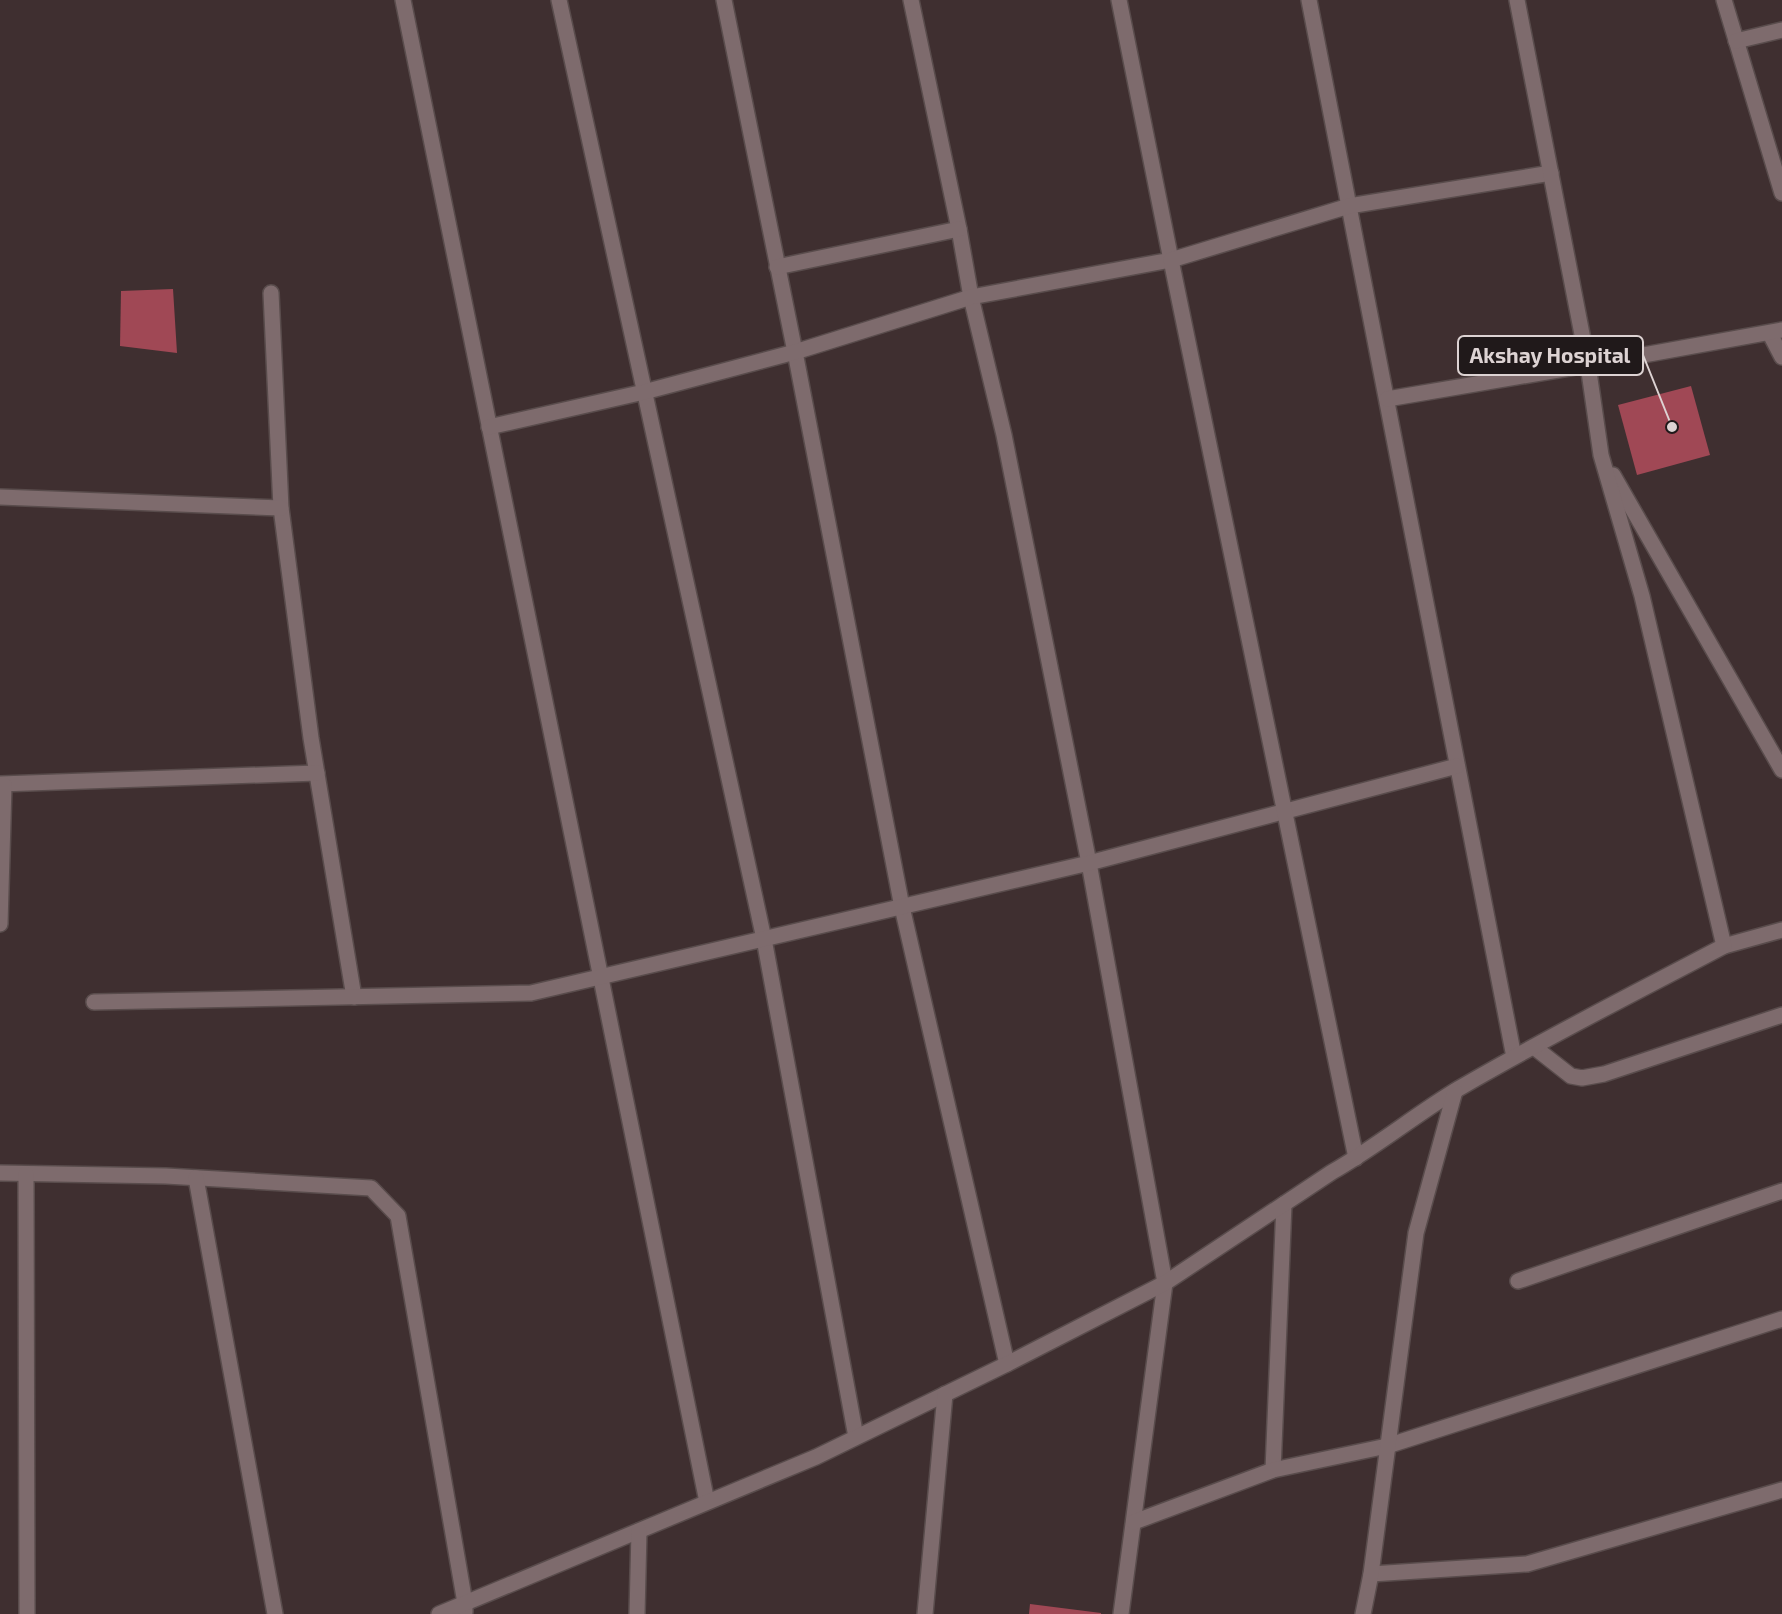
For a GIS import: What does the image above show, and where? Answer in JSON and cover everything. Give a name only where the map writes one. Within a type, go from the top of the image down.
[{"type":"street","points":[[403,0],[707,1502]]},
{"type":"street","points":[[558,0],[764,939],[856,1437]]},
{"type":"street","points":[[724,0],[795,352],[902,907],[1007,1364]]},
{"type":"street","points":[[911,0],[971,297],[1004,435],[1089,863],[1165,1283],[1121,1614]]},
{"type":"street","points":[[1119,0],[1356,1158]]},
{"type":"street","points":[[1309,0],[1514,1057]]},
{"type":"street","points":[[1517,0],[1588,365],[1601,455],[1642,596],[1724,946]]},
{"type":"street","points":[[1724,0],[1782,193]]},
{"type":"street","points":[[1736,40],[1782,30]]},
{"type":"street","points":[[489,427],[644,392],[795,352],[971,297],[1171,260],[1349,206],[1551,173]]},
{"type":"street","points":[[777,267],[959,229]]},
{"type":"street","points":[[271,293],[281,508],[317,773],[354,997]]},
{"type":"street","points":[[1387,399],[1776,332],[1782,357]]},
{"type":"street","points":[[1601,455],[1782,770]]},
{"type":"street","points":[[0,496],[281,508]]},
{"type":"street","points":[[94,1002],[531,993],[1089,863],[1457,765]]},
{"type":"street","points":[[0,924],[2,784],[317,773]]},
{"type":"street","points":[[439,1614],[465,1609],[639,1531],[816,1457],[1007,1364],[1165,1283],[1455,1091],[1514,1057],[1724,946],[1782,930]]},
{"type":"street","points":[[1534,1047],[1571,1076],[1582,1078],[1604,1074],[1782,1015]]},
{"type":"street","points":[[1363,1614],[1371,1574],[1416,1233],[1455,1091]]},
{"type":"street","points":[[0,1173],[196,1178],[371,1188],[399,1216],[465,1609]]},
{"type":"street","points":[[26,1174],[27,1614]]},
{"type":"street","points":[[196,1178],[275,1614]]},
{"type":"street","points":[[1518,1281],[1782,1191]]},
{"type":"street","points":[[1274,1470],[1284,1204]]},
{"type":"street","points":[[1134,1522],[1274,1470],[1387,1446],[1782,1319]]},
{"type":"street","points":[[925,1614],[945,1394]]},
{"type":"street","points":[[1371,1574],[1527,1564],[1782,1490]]},
{"type":"street","points":[[638,1614],[639,1531]]},
{"type":"building","points":[[173,289],[177,353],[120,346],[121,291]]},
{"type":"building","points":[[1691,386],[1710,455],[1637,475],[1618,405]]},
{"type":"building","points":[[1030,1604],[1101,1613],[1101,1614],[1029,1614]]},
{"type":"place","name":"Akshay Hospital","points":[[1672,427]]}]
